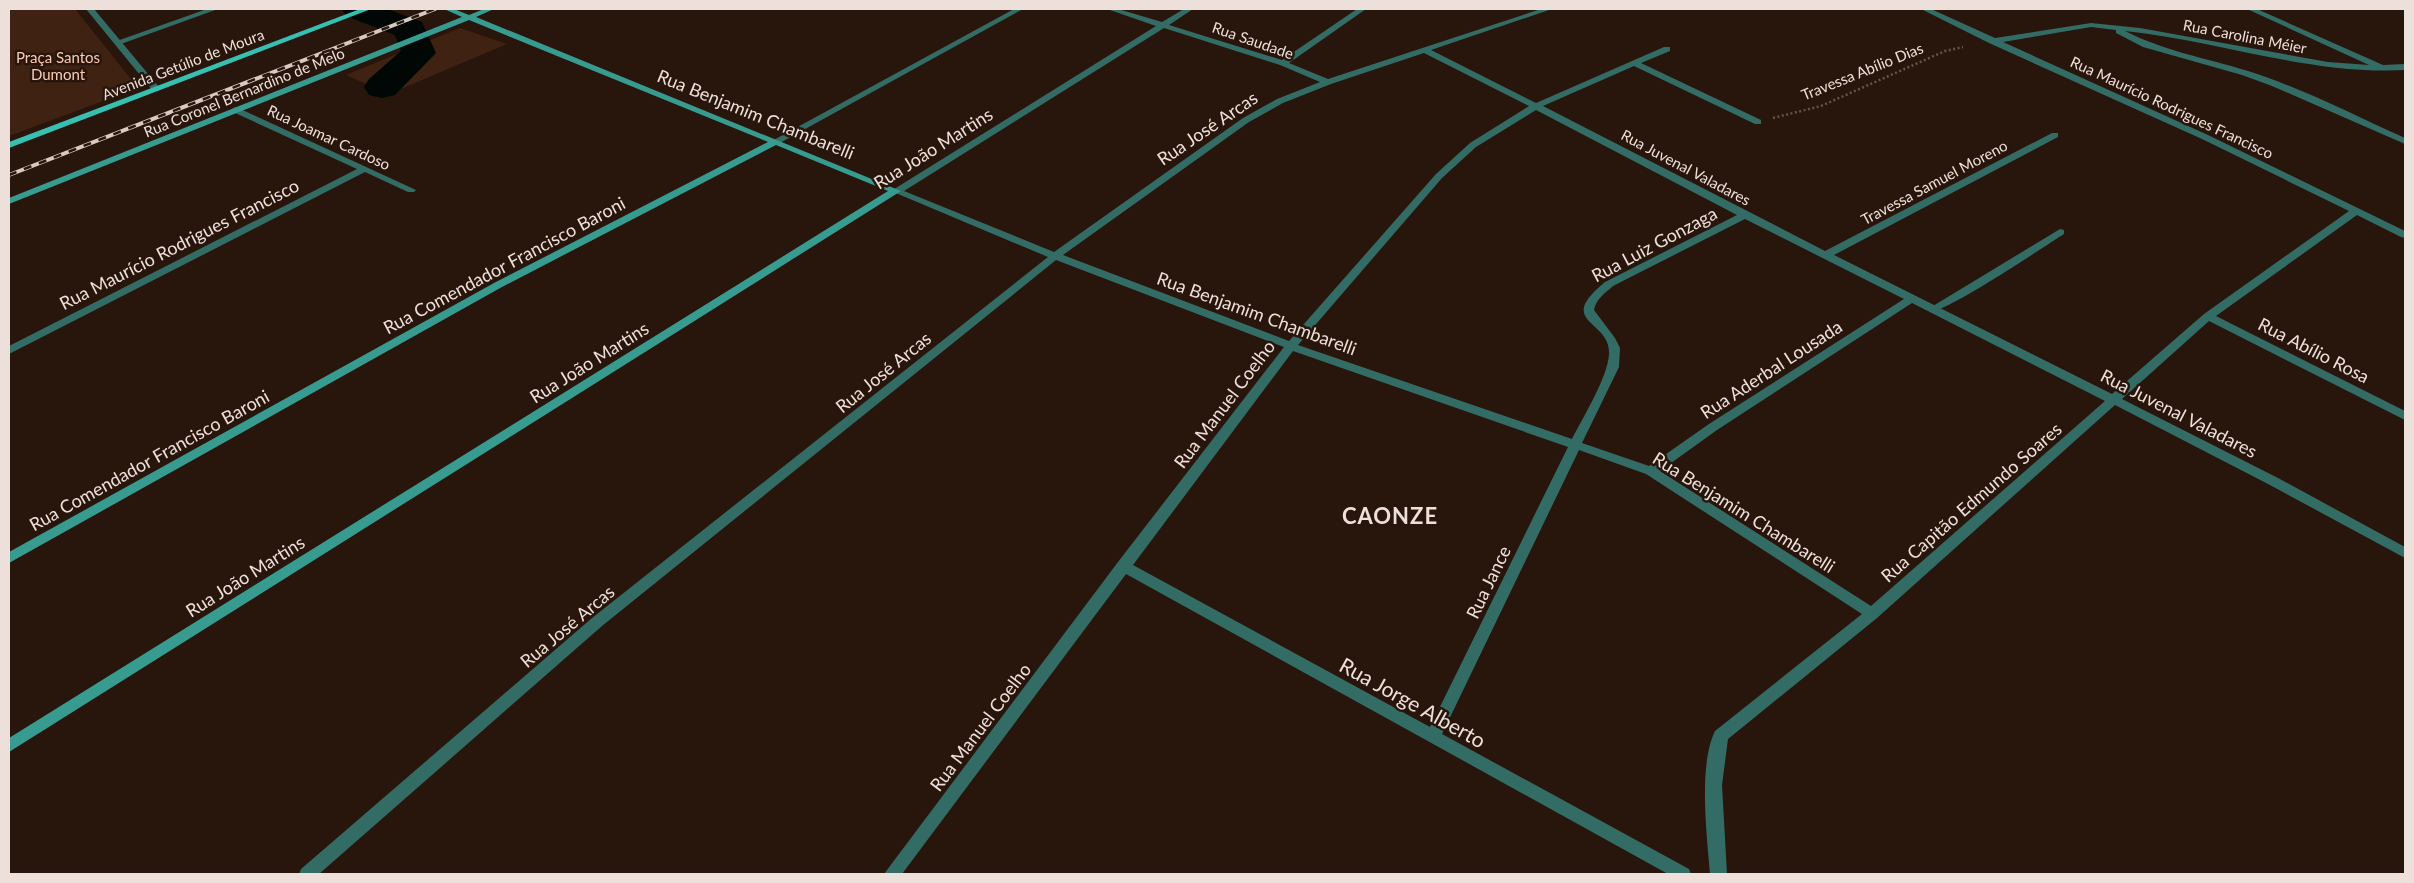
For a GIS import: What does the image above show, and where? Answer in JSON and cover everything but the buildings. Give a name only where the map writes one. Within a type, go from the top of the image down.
[{"type":"main road","name":"Avenida Getúlio de Moura","points":[[9,145],[367,9]]},
{"type":"street","points":[[90,9],[156,89]]},
{"type":"street","points":[[118,42],[214,9]]},
{"type":"street","name":"Rua Benjamim Chambarelli","points":[[448,9],[613,74],[1055,256],[1291,346],[1576,443],[1651,471],[1872,614]]},
{"type":"street","name":"Rua Coronel Bernardino de Melo","points":[[9,201],[490,9]]},
{"type":"street","name":"Rua Comendador Francisco Baroni","points":[[9,558],[498,285],[775,142],[1019,9]]},
{"type":"street","name":"Rua Saudade","points":[[1111,9],[1283,63],[1328,82]]},
{"type":"street","name":"Rua João Martins","points":[[9,746],[1189,9]]},
{"type":"street","points":[[1283,63],[1362,9]]},
{"type":"street","name":"Rua José Arcas","points":[[307,874],[597,622],[1055,256],[1246,120],[1280,101],[1328,82],[1548,9]]},
{"type":"street","name":"Rua Maurício Rodrigues Francisco","points":[[1925,9],[2205,137],[2405,235]]},
{"type":"street","points":[[2251,9],[2384,68]]},
{"type":"street","name":"Rua Carolina Méier","points":[[1992,40],[2091,24],[2278,58],[2328,65],[2384,68],[2405,67]]},
{"type":"street","points":[[2110,26],[2146,45],[2245,72],[2405,141]]},
{"type":"street","name":"Rua Manuel Coelho","points":[[892,874],[1291,346],[1439,176],[1473,145],[1536,106],[1668,49]]},
{"type":"street","name":"Rua Juvenal Valadares","points":[[1424,50],[1745,215],[1934,308],[2273,481],[2405,553]]},
{"type":"street","points":[[1634,63],[1758,122]]},
{"type":"street","name":"Rua Joamar Cardoso","points":[[236,110],[411,190]]},
{"type":"street","name":"Travessa Samuel Moreno","points":[[1826,255],[2055,135]]},
{"type":"street","name":"Rua Maurício Rodrigues Francisco","points":[[9,350],[364,169]]},
{"type":"street","name":"Rua Capitão Edmundo Soares","points":[[1718,874],[1714,769],[1716,751],[1721,736],[1872,614],[2208,316],[2356,212]]},
{"type":"street","name":"Rua Luiz Gonzaga","points":[[1576,443],[1612,367],[1615,351],[1610,338],[1591,318],[1588,305],[1594,296],[1609,284],[1745,215]]},
{"type":"street","points":[[1934,308],[1969,289],[2060,232]]},
{"type":"street","name":"Rua Aderbal Lousada","points":[[1651,471],[1713,427],[1911,298]]},
{"type":"street","name":"Rua Abílio Rosa","points":[[2208,316],[2405,416]]},
{"type":"street","name":"Rua Jance","points":[[1433,737],[1576,443]]},
{"type":"street","name":"Rua Jorge Alberto","points":[[1123,566],[1683,874]]},
{"type":"path","name":"Travessa Abílio Dias","points":[[1758,122],[1821,106],[1945,51],[1992,40]]},
{"type":"green space","name":"Praça Santos Dumont","points":[[9,9],[75,9],[138,88],[9,136]]},
{"type":"green space","points":[[460,28],[507,44],[389,94],[346,75]]},
{"type":"waterway","points":[[358,9],[410,29],[419,53],[382,87]]},
{"type":"railway","points":[[9,175],[435,9]]},
{"type":"district","name":"CAONZE","points":[[1390,515]]}]
